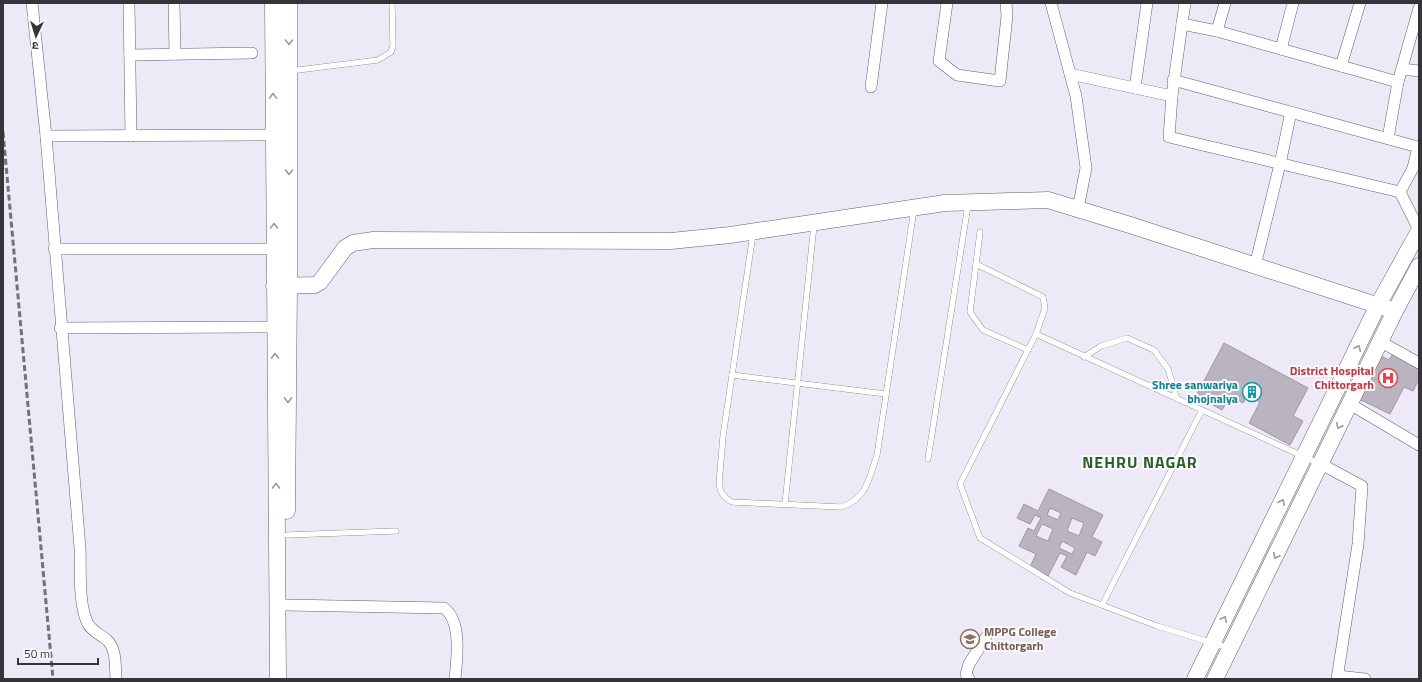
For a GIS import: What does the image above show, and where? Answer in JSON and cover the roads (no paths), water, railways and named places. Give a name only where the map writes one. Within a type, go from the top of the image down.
[{"type":"main road","points":[[273,3],[274,249],[282,286],[275,328],[278,679]]},
{"type":"main road","points":[[286,679],[287,535],[282,286],[289,71],[288,3]]},
{"type":"main road","points":[[282,286],[311,285],[320,282],[345,248],[353,243],[373,240],[671,241],[753,231],[945,203],[1048,200],[1395,311]]},
{"type":"main road","points":[[1195,679],[1378,305],[1419,231]]},
{"type":"main road","points":[[1215,679],[1395,311],[1414,287],[1419,266]]},
{"type":"street","points":[[32,3],[46,136],[60,328],[79,540],[82,598],[88,623],[91,628],[109,642],[112,648],[114,654],[116,679]]},
{"type":"street","points":[[130,3],[131,136]]},
{"type":"street","points":[[174,3],[174,54]]},
{"type":"street","points":[[871,87],[882,3]]},
{"type":"street","points":[[947,3],[939,61],[957,75],[1000,81],[1008,16],[1006,3]]},
{"type":"street","points":[[1051,3],[1076,96],[1086,168],[1078,209]]},
{"type":"street","points":[[1135,88],[1147,3]]},
{"type":"street","points":[[1185,3],[1173,80],[1169,137],[1400,192]]},
{"type":"street","points":[[1217,31],[1225,3]]},
{"type":"street","points":[[1281,49],[1293,3]]},
{"type":"street","points":[[1341,66],[1360,3]]},
{"type":"street","points":[[1388,138],[1398,82],[1419,8]]},
{"type":"street","points":[[1182,24],[1217,31],[1398,82]]},
{"type":"street","points":[[130,55],[252,53]]},
{"type":"street","points":[[1402,69],[1419,71]]},
{"type":"street","points":[[1070,74],[1172,96]]},
{"type":"street","points":[[1173,80],[1418,147],[1413,168],[1400,192]]},
{"type":"street","points":[[1255,266],[1291,112]]},
{"type":"street","points":[[46,136],[273,135]]},
{"type":"street","points":[[1400,192],[1419,231]]},
{"type":"street","points":[[54,249],[274,249]]},
{"type":"street","points":[[60,328],[275,328]]},
{"type":"street","points":[[1381,342],[1419,363]]},
{"type":"street","points":[[1350,404],[1419,446]]},
{"type":"street","points":[[1321,464],[1362,486],[1358,544],[1338,678],[1365,679]]},
{"type":"street","points":[[286,605],[444,608],[449,612],[453,620],[457,638],[455,679]]},
{"type":"street","points":[[969,679],[966,674],[969,664],[986,637]]},
{"type":"lane","points":[[289,71],[378,60],[386,56],[393,46],[392,3]]},
{"type":"lane","points":[[928,459],[968,202]]},
{"type":"lane","points":[[753,231],[723,436],[718,484],[726,499],[732,502],[841,507],[852,504],[865,489],[877,455],[914,208]]},
{"type":"lane","points":[[785,504],[815,222]]},
{"type":"lane","points":[[980,232],[970,312],[983,330],[1028,350]]},
{"type":"lane","points":[[976,264],[1043,297],[1045,308],[1036,334],[960,484],[980,538],[1070,593],[1157,626],[1229,648]]},
{"type":"lane","points":[[1036,334],[1321,464]]},
{"type":"lane","points":[[1084,357],[1101,346],[1127,338],[1154,350],[1168,369],[1177,399]]},
{"type":"lane","points":[[732,375],[886,394]]},
{"type":"lane","points":[[1102,605],[1202,410]]},
{"type":"lane","points":[[287,535],[396,530]]},
{"type":"railway","points":[[3,132],[53,679]]},
{"type":"place","name":"District Hospital Chittorgarh","points":[[1388,378]]},
{"type":"place","name":"Shree sanwariya bhojnalya","points":[[1252,392]]},
{"type":"place","name":"MPPG College Chittorgarh","points":[[970,639]]},
{"type":"district","name":"NEHRU NAGAR","points":[[1140,462]]}]
